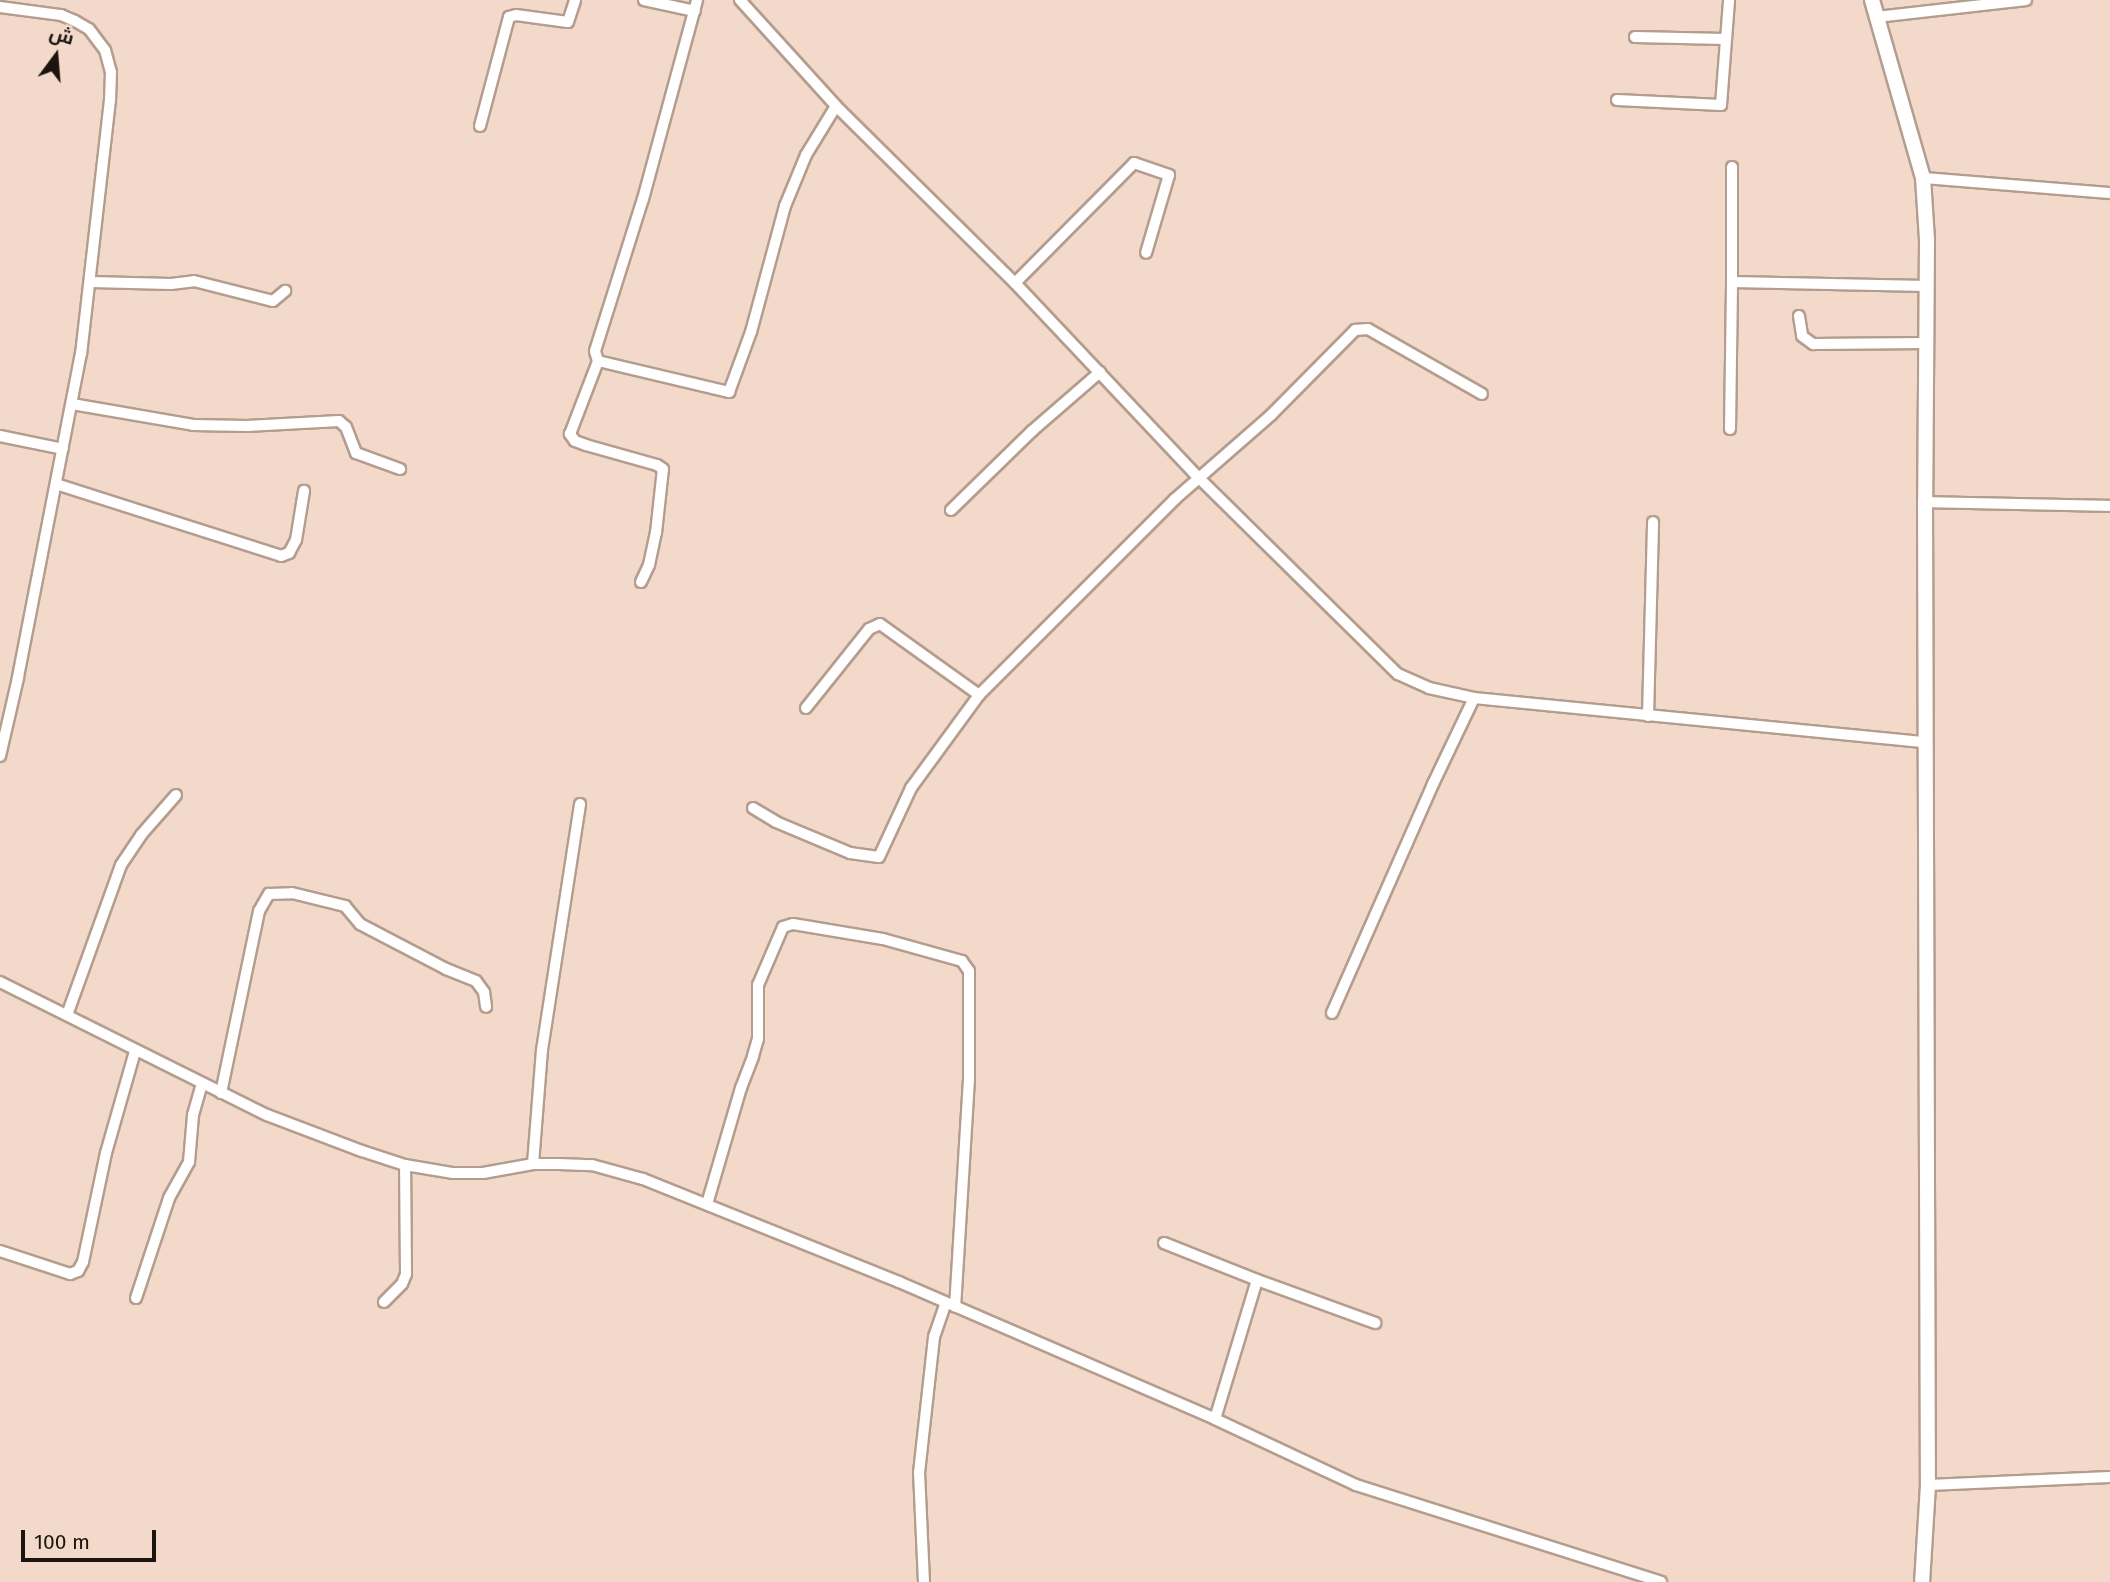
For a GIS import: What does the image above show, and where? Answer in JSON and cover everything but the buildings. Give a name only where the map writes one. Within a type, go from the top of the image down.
[{"type":"street","points":[[480,126],[509,17],[516,15],[564,23],[570,20],[575,0]]},
{"type":"street","points":[[641,582],[651,556],[664,473],[657,465],[586,445],[570,436],[574,418],[598,361],[595,351],[643,199],[696,5],[644,0]]},
{"type":"street","points":[[740,0],[836,106],[1015,283],[1199,479],[1398,674],[1429,688],[1475,698],[1925,742]]},
{"type":"street","points":[[1617,100],[1721,105],[1729,0]]},
{"type":"street","points":[[1872,0],[1923,178],[1927,286],[1924,502],[1928,1485],[1922,1582]]},
{"type":"street","points":[[1877,17],[2026,0]]},
{"type":"street","points":[[0,7],[68,18],[89,29],[105,50],[111,72],[91,282],[72,404],[0,756]]},
{"type":"street","points":[[1635,37],[1725,39]]},
{"type":"street","points":[[598,361],[729,392],[751,332],[785,206],[806,155],[836,106]]},
{"type":"street","points":[[1015,283],[1134,163],[1169,176],[1146,253]]},
{"type":"street","points":[[1730,429],[1732,167]]},
{"type":"street","points":[[1923,178],[2110,193]]},
{"type":"street","points":[[91,282],[171,284],[194,281],[272,301],[285,291]]},
{"type":"street","points":[[1732,282],[1927,286]]},
{"type":"street","points":[[1799,316],[1802,336],[1813,344],[1926,343]]},
{"type":"street","points":[[753,808],[796,832],[850,853],[879,856],[911,789],[979,695],[1175,499],[1361,327],[1482,394]]},
{"type":"street","points":[[951,510],[1032,431],[1100,372]]},
{"type":"street","points":[[72,404],[193,425],[247,426],[339,421],[346,427],[356,453],[400,469]]},
{"type":"street","points":[[0,436],[63,449]]},
{"type":"street","points":[[56,484],[281,556],[289,553],[296,540],[304,491]]},
{"type":"street","points":[[1924,502],[2110,506]]},
{"type":"street","points":[[1648,716],[1653,522]]},
{"type":"street","points":[[806,708],[869,629],[880,624],[979,695]]},
{"type":"street","points":[[1332,1013],[1475,698]]},
{"type":"street","points":[[67,1015],[121,865],[141,835],[176,795]]},
{"type":"street","points":[[533,1164],[542,1051],[580,804]]},
{"type":"street","points":[[221,1093],[259,911],[270,894],[292,893],[345,906],[360,924],[446,970],[476,981],[484,992],[486,1007]]},
{"type":"street","points":[[707,1203],[758,1039],[758,985],[783,927],[793,924],[883,939],[962,961],[969,971],[969,1079],[950,1305],[934,1337],[919,1473],[924,1582]]},
{"type":"street","points":[[0,982],[267,1115],[405,1165],[453,1173],[484,1172],[533,1164],[592,1165],[643,1179],[950,1305],[1215,1419],[1356,1485],[1661,1582]]},
{"type":"street","points":[[0,1251],[70,1273],[78,1271],[83,1262],[106,1153],[135,1051]]},
{"type":"street","points":[[136,1298],[169,1198],[189,1162],[192,1115],[202,1084]]},
{"type":"street","points":[[384,1301],[402,1284],[407,1274],[405,1165]]},
{"type":"street","points":[[1164,1243],[1375,1323]]},
{"type":"street","points":[[1215,1419],[1257,1280]]},
{"type":"street","points":[[1928,1485],[2110,1477]]}]
